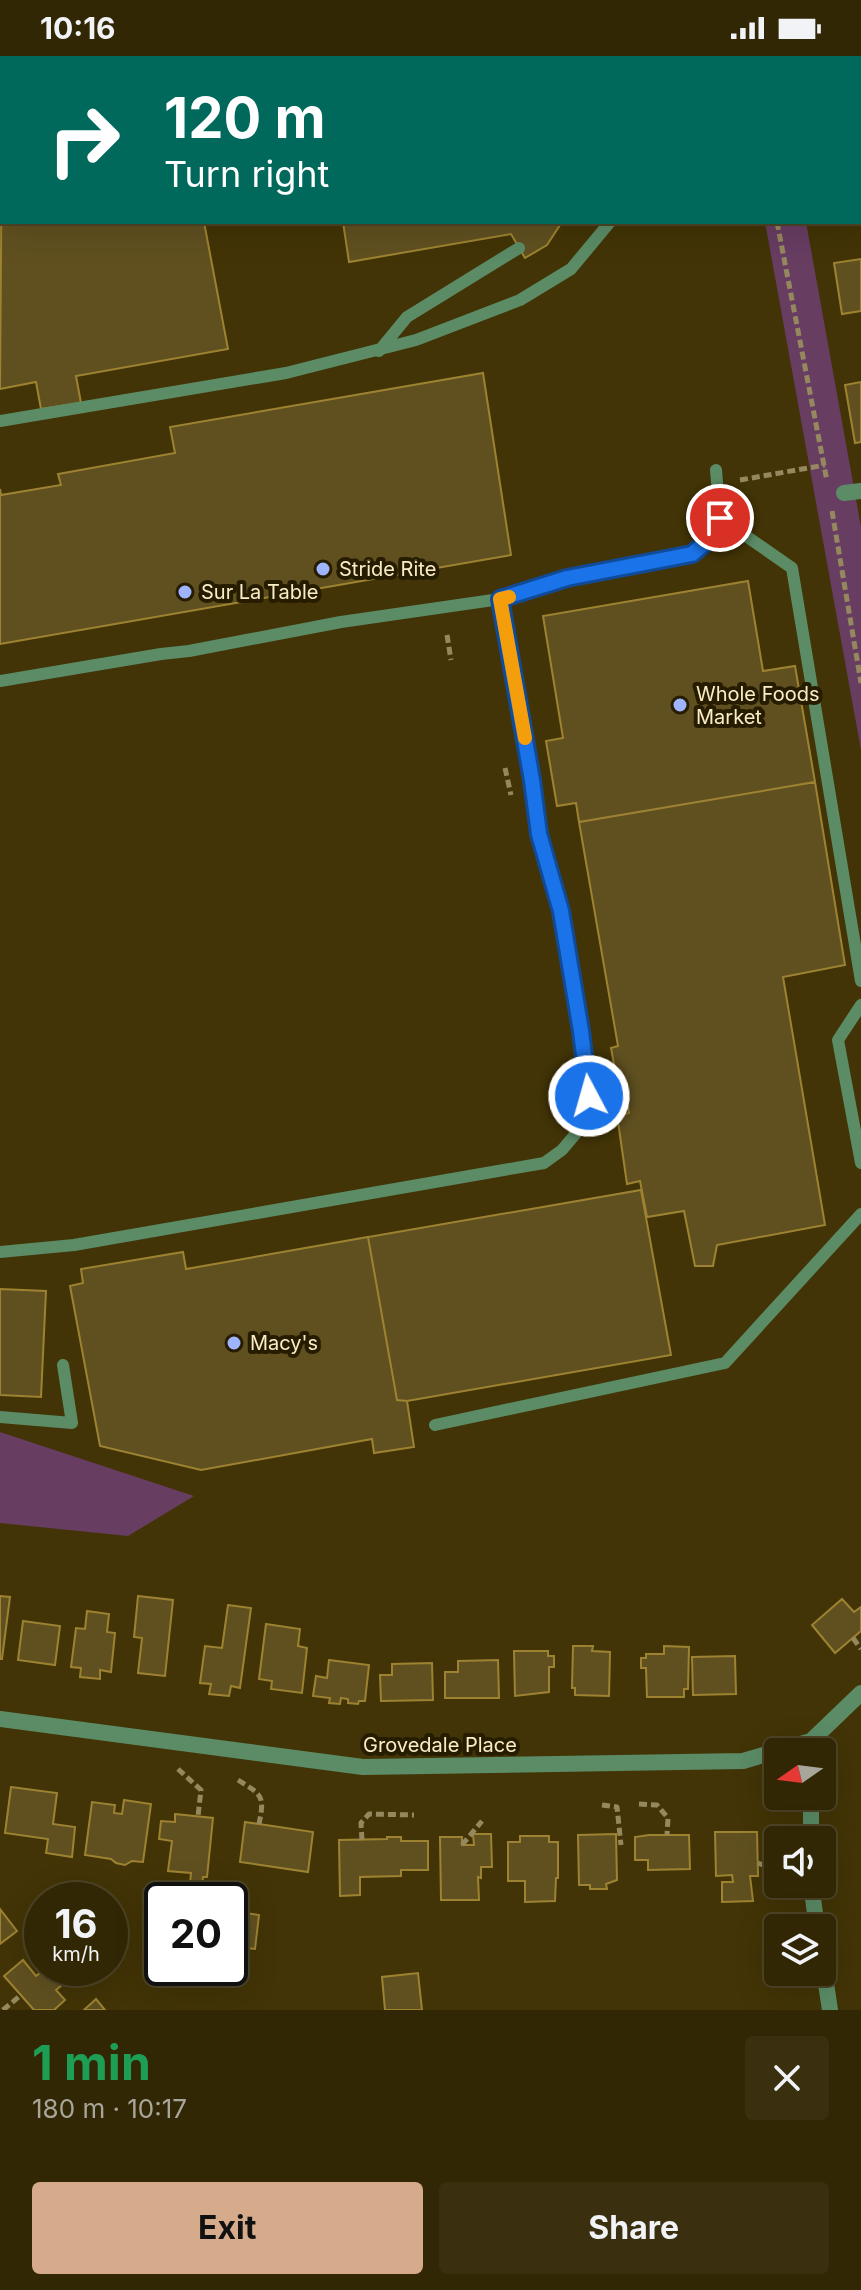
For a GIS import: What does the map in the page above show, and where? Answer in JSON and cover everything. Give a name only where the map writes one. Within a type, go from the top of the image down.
[{"type":"street","name":"Grovedale Place","points":[[819,1738],[861,1693]]},
{"type":"street","name":"Grovedale Place","points":[[0,1719],[363,1767],[743,1761],[764,1756]]},
{"type":"street","points":[[826,1986],[830,2010]]},
{"type":"lane","points":[[0,421],[286,373],[416,340],[520,300],[571,269],[608,224]]},
{"type":"lane","points":[[379,351],[407,317],[519,248]]},
{"type":"lane","points":[[0,681],[189,651],[341,622],[500,599],[567,578],[692,554],[710,539],[720,518],[716,470]]},
{"type":"lane","points":[[720,518],[792,568],[861,981]]},
{"type":"lane","points":[[0,1252],[74,1245],[544,1163],[562,1150],[578,1131],[589,1096],[581,1031],[561,911],[539,834],[500,599]]},
{"type":"lane","points":[[861,1005],[838,1040],[861,1163]]},
{"type":"lane","points":[[435,1425],[725,1363],[861,1214]]},
{"type":"lane","points":[[0,1417],[72,1423],[63,1365]]},
{"type":"path","points":[[777,224],[825,465],[845,493]]},
{"type":"path","points":[[740,480],[825,465]]},
{"type":"path","points":[[832,508],[861,683]]},
{"type":"path","points":[[447,635],[451,660]]},
{"type":"path","points":[[505,768],[512,801]]},
{"type":"path","points":[[853,1638],[861,1649]]},
{"type":"path","points":[[178,1769],[201,1790],[198,1816]]},
{"type":"path","points":[[238,1780],[260,1794],[264,1804],[259,1824]]},
{"type":"path","points":[[639,1804],[657,1805],[668,1818],[667,1835]]},
{"type":"path","points":[[602,1805],[617,1807],[621,1845]]},
{"type":"path","points":[[362,1840],[361,1823],[369,1814],[414,1815]]},
{"type":"path","points":[[462,1845],[482,1821]]},
{"type":"path","points":[[758,1863],[764,1865]]},
{"type":"path","points":[[3,2010],[21,1995]]},
{"type":"shaded area","points":[[765,224],[806,224],[861,527],[861,750]]},
{"type":"shaded area","points":[[0,1432],[194,1496],[128,1536],[0,1523]]},
{"type":"building","points":[[1,224],[204,224],[228,349],[76,376],[81,403],[41,409],[36,382],[0,389]]},
{"type":"building","points":[[343,224],[561,224],[547,245],[525,258],[511,234],[349,262]]},
{"type":"building","points":[[861,259],[861,311],[842,314],[834,263]]},
{"type":"building","points":[[483,373],[511,555],[0,644],[0,489],[1,495],[61,485],[58,474],[175,453],[170,427]]},
{"type":"building","points":[[861,382],[861,442],[855,443],[845,385]]},
{"type":"building","name":"Whole Foods Market","points":[[748,581],[763,671],[795,666],[815,782],[579,822],[576,803],[557,806],[546,741],[563,738],[543,616]]},
{"type":"building","points":[[815,782],[845,965],[783,977],[825,1225],[717,1245],[713,1266],[695,1266],[684,1211],[647,1217],[640,1181],[627,1184],[617,1115],[629,1113],[624,1090],[619,1091],[611,1048],[618,1046],[579,822]]},
{"type":"building","points":[[641,1190],[671,1355],[407,1401],[397,1400],[368,1237]]},
{"type":"building","name":"Macy's","points":[[368,1237],[397,1400],[407,1401],[414,1447],[374,1453],[372,1439],[201,1470],[100,1446],[70,1286],[83,1283],[81,1269],[183,1252],[186,1269]]},
{"type":"building","points":[[0,1289],[46,1291],[41,1397],[0,1395]]},
{"type":"building","points":[[0,1596],[10,1597],[2,1659],[0,1659]]},
{"type":"building","points":[[138,1596],[173,1600],[165,1676],[138,1673],[142,1638],[134,1637]]},
{"type":"building","points":[[842,1599],[854,1612],[861,1607],[861,1631],[835,1653],[812,1625]]},
{"type":"building","points":[[228,1605],[251,1608],[240,1688],[231,1686],[229,1696],[209,1694],[211,1684],[200,1683],[205,1646],[222,1648]]},
{"type":"building","points":[[87,1611],[109,1614],[107,1632],[115,1633],[111,1672],[100,1670],[100,1679],[80,1677],[81,1668],[71,1667],[76,1628],[85,1629]]},
{"type":"building","points":[[23,1621],[60,1626],[55,1665],[18,1660]]},
{"type":"building","points":[[266,1624],[300,1629],[298,1646],[307,1648],[302,1693],[271,1689],[272,1681],[259,1679]]},
{"type":"building","points":[[573,1646],[593,1646],[592,1651],[610,1652],[609,1696],[575,1695],[575,1688],[572,1688]]},
{"type":"building","points":[[664,1646],[689,1647],[688,1689],[684,1689],[684,1697],[647,1697],[646,1668],[641,1668],[641,1658],[646,1658],[646,1654],[664,1654]]},
{"type":"building","points":[[514,1651],[548,1651],[548,1656],[554,1656],[554,1667],[549,1667],[549,1692],[515,1696]]},
{"type":"building","points":[[735,1656],[736,1694],[693,1695],[692,1657]]},
{"type":"building","points":[[329,1660],[369,1665],[365,1701],[348,1703],[348,1699],[341,1698],[340,1704],[329,1703],[330,1698],[313,1696],[316,1676],[327,1678]]},
{"type":"building","points":[[498,1660],[499,1698],[445,1698],[445,1672],[458,1672],[458,1661]]},
{"type":"building","points":[[432,1663],[433,1700],[381,1701],[380,1675],[392,1675],[392,1664]]},
{"type":"building","points":[[11,1787],[57,1793],[53,1824],[75,1827],[72,1857],[46,1853],[48,1839],[5,1833]]},
{"type":"building","points":[[124,1800],[151,1804],[143,1862],[132,1861],[125,1865],[111,1859],[85,1855],[92,1802],[115,1805],[114,1813],[122,1814]]},
{"type":"building","points":[[175,1814],[213,1818],[207,1877],[203,1877],[202,1882],[190,1882],[191,1873],[168,1871],[172,1841],[159,1839],[161,1821],[175,1822]]},
{"type":"building","points":[[245,1822],[313,1832],[308,1872],[240,1862]]},
{"type":"building","points":[[715,1832],[757,1832],[758,1876],[750,1876],[753,1901],[722,1902],[722,1882],[733,1882],[732,1875],[716,1876]]},
{"type":"building","points":[[473,1834],[491,1834],[492,1867],[481,1867],[479,1900],[441,1900],[440,1837],[462,1837],[462,1845],[474,1845]]},
{"type":"building","points":[[616,1834],[617,1880],[606,1884],[607,1889],[590,1889],[590,1885],[579,1885],[578,1835]]},
{"type":"building","points":[[689,1835],[690,1869],[648,1870],[648,1860],[635,1860],[635,1837]]},
{"type":"building","points":[[520,1836],[549,1836],[549,1842],[558,1842],[555,1901],[525,1902],[525,1881],[508,1881],[508,1842],[520,1842]]},
{"type":"building","points":[[401,1837],[401,1841],[428,1841],[428,1870],[401,1870],[401,1876],[360,1877],[360,1895],[340,1896],[339,1840]]},
{"type":"building","points":[[0,1909],[17,1931],[0,1944]]},
{"type":"building","points":[[248,1913],[259,1915],[255,1949],[248,1948]]},
{"type":"building","points":[[23,1960],[24,1986],[61,1986],[56,1990],[65,2000],[54,2010],[34,2010],[4,1976]]},
{"type":"building","points":[[418,1973],[422,2010],[385,2010],[382,1977]]},
{"type":"building","points":[[96,1999],[105,2010],[84,2010]]},
{"type":"slow traffic","points":[[509,597],[500,599],[525,738]]},
{"type":"place","name":"Stride Rite","points":[[323,569]]},
{"type":"place","name":"Sur La Table","points":[[185,592]]},
{"type":"place","name":"Whole Foods Market","points":[[680,705]]},
{"type":"place","name":"Macy's","points":[[234,1343]]},
{"type":"route","points":[[589,1096],[561,911],[539,834],[500,599],[567,578],[692,554],[710,539],[720,518]]}]
